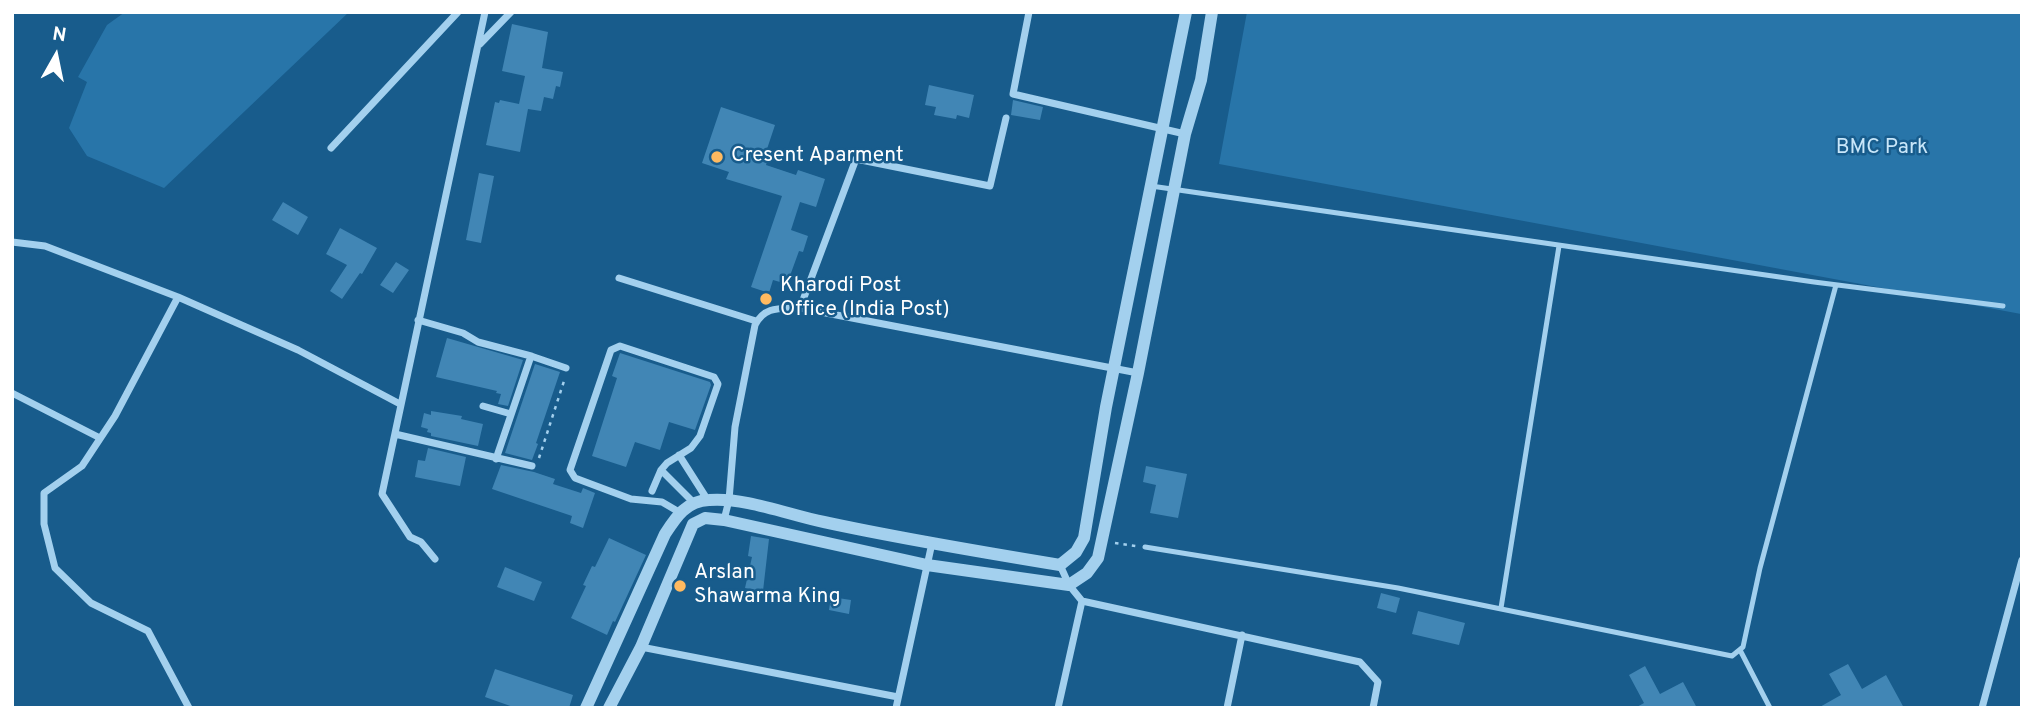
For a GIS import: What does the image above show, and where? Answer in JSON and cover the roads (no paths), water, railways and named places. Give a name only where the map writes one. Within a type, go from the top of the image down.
[{"type":"street","points":[[331,148],[458,12]]},
{"type":"street","points":[[435,559],[421,542],[410,537],[382,494],[485,12]]},
{"type":"street","points":[[478,46],[511,12]]},
{"type":"street","points":[[1029,12],[1013,94],[1185,134]]},
{"type":"street","points":[[586,708],[665,534],[679,512],[700,501],[729,500],[823,522],[1060,565],[1076,552],[1084,538],[1106,407],[1186,12]]},
{"type":"street","points":[[609,708],[641,647],[693,524],[705,518],[927,565],[1069,585],[1087,573],[1098,558],[1185,134],[1201,80],[1212,12]]},
{"type":"street","points":[[800,308],[856,159],[990,186],[1006,118]]},
{"type":"street","points":[[12,242],[45,246],[178,297],[299,350],[400,404]]},
{"type":"street","points":[[619,278],[757,321]]},
{"type":"street","points":[[178,297],[115,416],[82,466],[44,493],[44,524],[55,568],[91,603],[148,631],[189,708]]},
{"type":"street","points":[[724,520],[729,500],[736,427],[757,321],[760,314],[770,310],[800,308],[1138,373]]},
{"type":"street","points":[[418,320],[463,333],[478,342],[566,368]]},
{"type":"street","points":[[652,491],[661,470],[691,448],[700,436],[718,384],[714,377],[620,346],[611,350],[569,470],[575,478],[631,499],[662,502],[679,512]]},
{"type":"street","points":[[496,459],[531,356]]},
{"type":"street","points":[[12,393],[100,438]]},
{"type":"street","points":[[482,407],[512,414]]},
{"type":"street","points":[[1106,407],[1129,412]]},
{"type":"street","points":[[395,434],[532,466]]},
{"type":"street","points":[[679,455],[700,501]]},
{"type":"street","points":[[661,470],[700,501]]},
{"type":"street","points":[[1091,499],[1109,503]]},
{"type":"street","points":[[896,708],[932,543]]},
{"type":"street","points":[[1982,708],[2022,560]]},
{"type":"street","points":[[1060,565],[1069,585],[1082,601],[1360,662],[1378,682],[1373,708]]},
{"type":"street","points":[[1058,708],[1082,601]]},
{"type":"street","points":[[1227,708],[1242,635]]},
{"type":"street","points":[[641,647],[898,697]]},
{"type":"lane","points":[[1151,187],[1836,285],[2003,306]]},
{"type":"lane","points":[[1501,608],[1559,246]]},
{"type":"lane","points":[[1145,547],[1385,586],[1732,656],[1744,648],[1760,568],[1836,285]]},
{"type":"lane","points":[[1740,650],[1770,708]]},
{"type":"place","name":"Cresent Aparment","points":[[717,157]]},
{"type":"place","name":"Kharodi Post Office (India Post)","points":[[766,299]]},
{"type":"place","name":"Arslan Shawarma King","points":[[680,586]]},
{"type":"park label","name":"BMC Park","points":[[1882,149]]}]
